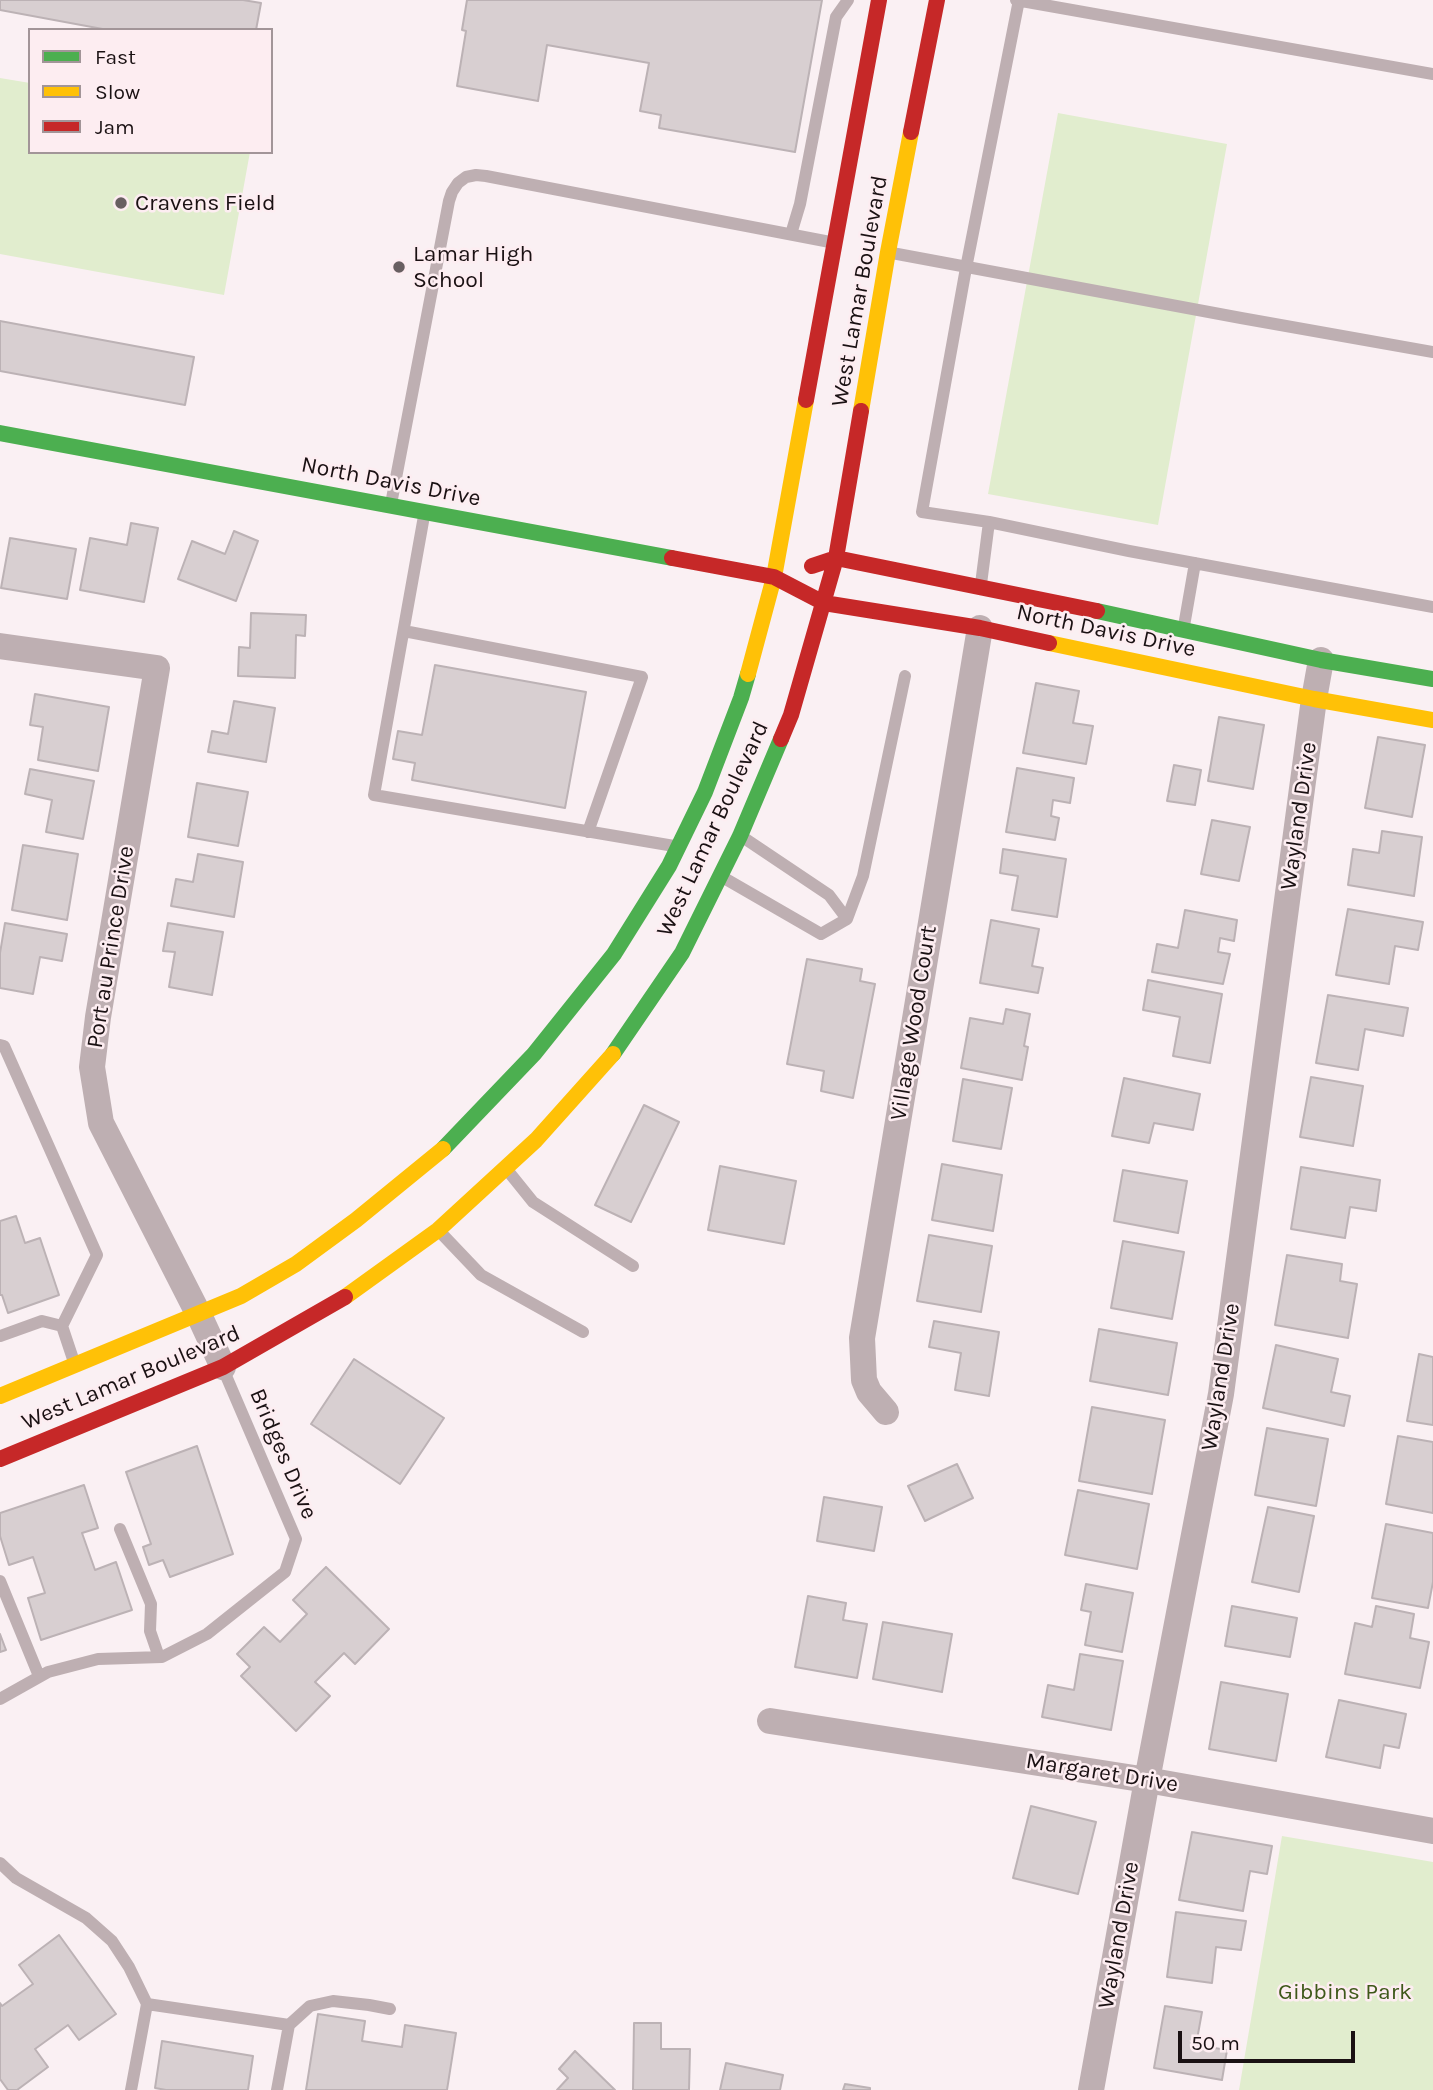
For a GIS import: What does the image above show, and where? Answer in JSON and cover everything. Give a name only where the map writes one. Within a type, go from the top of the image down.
[{"type":"main road","name":"West Lamar Boulevard","points":[[0,1396],[199,1315],[241,1296],[296,1264],[437,1155],[534,1054],[614,954],[669,866],[705,792],[741,698],[774,577],[879,0]]},
{"type":"main road","name":"West Lamar Boulevard","points":[[0,1459],[223,1367],[356,1290],[438,1230],[536,1140],[611,1057],[682,953],[740,836],[791,715],[824,603],[836,558],[888,252],[937,0]]},
{"type":"main road","name":"North Davis Drive","points":[[0,433],[774,577],[824,603],[980,628],[1314,699],[1433,720]]},
{"type":"main road","name":"North Davis Drive","points":[[774,577],[836,558],[1321,660],[1433,679]]},
{"type":"street","name":"Village Wood Court","points":[[886,1412],[869,1392],[864,1380],[862,1338],[980,628]]},
{"type":"street","name":"Port au Prince Drive","points":[[0,646],[157,668],[98,1017],[92,1067],[101,1123],[223,1367]]},
{"type":"street","name":"Wayland Drive","points":[[1091,2090],[1221,1394],[1321,660]]},
{"type":"street","name":"Margaret Drive","points":[[770,1721],[1147,1780],[1433,1831]]},
{"type":"lane","points":[[792,234],[836,17],[848,0]]},
{"type":"lane","points":[[1433,74],[1018,0],[922,512],[989,522],[1433,607]]},
{"type":"lane","points":[[391,506],[449,201],[452,191],[466,177],[476,174],[834,243]]},
{"type":"lane","points":[[888,252],[1433,352]]},
{"type":"lane","points":[[425,512],[374,795],[678,847]]},
{"type":"lane","points":[[981,588],[989,522]]},
{"type":"lane","points":[[1183,629],[1195,563]]},
{"type":"lane","points":[[404,631],[642,677],[589,831]]},
{"type":"lane","points":[[721,876],[821,934],[847,919],[863,876],[905,676]]},
{"type":"lane","points":[[740,836],[829,895],[847,919]]},
{"type":"lane","points":[[0,1045],[4,1046],[97,1255],[62,1326],[75,1365]]},
{"type":"lane","points":[[506,1168],[533,1202],[633,1266]]},
{"type":"lane","points":[[438,1230],[481,1275],[583,1332]]},
{"type":"lane","points":[[0,1336],[42,1321],[62,1326]]},
{"type":"lane","name":"Bridges Drive","points":[[0,1699],[48,1672],[98,1659],[159,1657],[207,1634],[285,1572],[296,1539],[223,1367]]},
{"type":"lane","points":[[120,1529],[151,1604],[150,1631],[159,1657]]},
{"type":"lane","points":[[0,1581],[39,1676]]},
{"type":"lane","points":[[0,1863],[16,1878],[86,1918],[112,1941],[129,1968],[146,2004],[131,2090]]},
{"type":"lane","points":[[276,2090],[289,2025],[310,2006],[333,2001],[390,2009]]},
{"type":"lane","points":[[146,2004],[289,2025]]},
{"type":"green space","name":"Cravens Field","points":[[0,78],[28,83],[28,154],[250,154],[224,295],[0,254]]},
{"type":"green space","points":[[1058,113],[1227,144],[1158,525],[988,494]]},
{"type":"green space","name":"Gibbins Park","points":[[1282,1836],[1433,1862],[1433,2090],[1239,2090]]},
{"type":"building","points":[[0,0],[243,0],[261,3],[256,28],[97,28],[0,10]]},
{"type":"building","points":[[467,0],[822,0],[795,152],[659,128],[661,115],[640,111],[649,63],[547,45],[538,101],[457,86],[466,31],[462,30]]},
{"type":"building","points":[[0,321],[194,357],[185,405],[0,371]]},
{"type":"building","points":[[131,523],[158,528],[144,602],[80,590],[90,538],[127,545]]},
{"type":"building","points":[[234,531],[258,541],[236,601],[178,579],[192,541],[225,554]]},
{"type":"building","points":[[10,538],[76,549],[67,599],[1,588]]},
{"type":"building","points":[[251,613],[306,615],[305,636],[296,635],[295,678],[238,676],[239,647],[250,648]]},
{"type":"building","points":[[435,665],[586,692],[565,808],[412,780],[415,763],[393,759],[398,731],[422,735]]},
{"type":"building","points":[[1036,683],[1079,691],[1073,723],[1093,726],[1086,764],[1023,753]]},
{"type":"building","points":[[35,694],[109,707],[98,771],[38,760],[43,727],[30,725]]},
{"type":"building","points":[[234,701],[275,708],[266,762],[208,752],[212,731],[228,734]]},
{"type":"building","points":[[1219,717],[1264,725],[1253,789],[1208,781]]},
{"type":"building","points":[[1378,737],[1425,745],[1412,817],[1365,808]]},
{"type":"building","points":[[1174,765],[1201,770],[1195,805],[1167,801]]},
{"type":"building","points":[[1017,768],[1074,778],[1070,803],[1053,800],[1051,816],[1059,818],[1055,840],[1006,832]]},
{"type":"building","points":[[30,769],[94,781],[83,839],[46,832],[52,800],[25,794]]},
{"type":"building","points":[[197,783],[248,792],[238,846],[188,837]]},
{"type":"building","points":[[1212,820],[1250,827],[1239,881],[1201,874]]},
{"type":"building","points":[[1382,831],[1422,837],[1414,896],[1348,885],[1353,849],[1379,853]]},
{"type":"building","points":[[23,845],[78,854],[67,920],[12,910]]},
{"type":"building","points":[[1003,849],[1066,859],[1057,917],[1012,910],[1018,876],[1000,873]]},
{"type":"building","points":[[198,854],[243,862],[234,917],[171,906],[176,879],[193,882]]},
{"type":"building","points":[[1348,909],[1423,922],[1418,950],[1395,946],[1389,984],[1336,975]]},
{"type":"building","points":[[1185,910],[1237,920],[1234,941],[1220,938],[1218,952],[1230,954],[1223,984],[1152,972],[1157,944],[1178,948]]},
{"type":"building","points":[[991,920],[1039,929],[1032,966],[1043,968],[1038,993],[980,983]]},
{"type":"building","points":[[5,923],[67,934],[62,961],[40,957],[33,994],[0,988],[0,953]]},
{"type":"building","points":[[168,923],[223,932],[212,995],[169,987],[175,952],[163,951]]},
{"type":"building","points":[[807,959],[862,969],[860,981],[875,984],[853,1098],[821,1091],[824,1071],[787,1064]]},
{"type":"building","points":[[1148,980],[1222,994],[1210,1063],[1173,1056],[1180,1017],[1143,1010]]},
{"type":"building","points":[[1328,995],[1408,1008],[1403,1036],[1365,1029],[1358,1070],[1316,1063]]},
{"type":"building","points":[[1006,1009],[1030,1014],[1024,1046],[1028,1047],[1022,1080],[961,1068],[970,1018],[1003,1024]]},
{"type":"building","points":[[1311,1077],[1363,1086],[1353,1146],[1300,1137]]},
{"type":"building","points":[[1124,1078],[1200,1094],[1193,1130],[1154,1123],[1149,1143],[1112,1136]]},
{"type":"building","points":[[963,1079],[1012,1088],[1001,1149],[953,1141]]},
{"type":"building","points":[[644,1105],[679,1122],[631,1222],[595,1205]]},
{"type":"building","points":[[942,1164],[1002,1175],[993,1231],[932,1220]]},
{"type":"building","points":[[720,1166],[796,1181],[784,1244],[708,1230]]},
{"type":"building","points":[[1301,1167],[1380,1180],[1376,1211],[1350,1207],[1345,1238],[1291,1229]]},
{"type":"building","points":[[1123,1170],[1187,1181],[1178,1233],[1114,1221]]},
{"type":"building","points":[[16,1216],[25,1243],[40,1238],[59,1295],[8,1313],[0,1295],[0,1221]]},
{"type":"building","points":[[929,1235],[992,1246],[981,1312],[917,1301]]},
{"type":"building","points":[[1123,1241],[1184,1252],[1172,1319],[1111,1308]]},
{"type":"building","points":[[1287,1255],[1342,1264],[1340,1281],[1357,1284],[1348,1338],[1275,1325]]},
{"type":"building","points":[[934,1321],[999,1332],[989,1396],[955,1390],[961,1353],[929,1347]]},
{"type":"building","points":[[1099,1329],[1177,1343],[1168,1395],[1090,1381]]},
{"type":"building","points":[[1276,1345],[1338,1359],[1331,1392],[1350,1396],[1344,1426],[1263,1408]]},
{"type":"building","points":[[1419,1354],[1433,1357],[1433,1425],[1407,1421]]},
{"type":"building","points":[[354,1359],[444,1418],[400,1484],[311,1424]]},
{"type":"building","points":[[1092,1407],[1165,1420],[1152,1494],[1079,1481]]},
{"type":"building","points":[[1267,1428],[1328,1439],[1316,1506],[1255,1495]]},
{"type":"building","points":[[1398,1436],[1433,1442],[1433,1513],[1386,1504]]},
{"type":"building","points":[[197,1446],[233,1554],[170,1577],[163,1560],[149,1565],[143,1547],[151,1544],[126,1472]]},
{"type":"building","points":[[957,1464],[973,1498],[925,1521],[908,1486]]},
{"type":"building","points":[[84,1485],[98,1528],[82,1533],[95,1570],[116,1562],[132,1610],[41,1640],[28,1598],[45,1593],[33,1557],[9,1565],[0,1536],[0,1513]]},
{"type":"building","points":[[1078,1490],[1149,1504],[1137,1569],[1065,1555]]},
{"type":"building","points":[[824,1497],[882,1507],[874,1551],[817,1541]]},
{"type":"building","points":[[1268,1507],[1314,1516],[1299,1592],[1252,1582]]},
{"type":"building","points":[[1386,1524],[1433,1533],[1433,1582],[1428,1608],[1372,1598]]},
{"type":"building","points":[[326,1567],[389,1629],[355,1664],[344,1653],[315,1682],[330,1696],[296,1731],[241,1676],[250,1667],[237,1654],[264,1627],[280,1642],[307,1614],[293,1600]]},
{"type":"building","points":[[1086,1584],[1133,1593],[1122,1652],[1085,1645],[1091,1612],[1081,1610]]},
{"type":"building","points":[[808,1596],[846,1603],[843,1620],[867,1624],[857,1678],[795,1667]]},
{"type":"building","points":[[1232,1606],[1297,1618],[1290,1657],[1225,1646]]},
{"type":"building","points":[[1376,1606],[1414,1614],[1410,1638],[1429,1642],[1420,1688],[1345,1674],[1355,1623],[1372,1627]]},
{"type":"building","points":[[883,1622],[952,1634],[942,1692],[873,1679]]},
{"type":"building","points":[[0,1634],[6,1650],[0,1652]]},
{"type":"building","points":[[1080,1654],[1123,1661],[1111,1730],[1042,1717],[1048,1685],[1074,1690]]},
{"type":"building","points":[[1221,1682],[1288,1694],[1276,1761],[1209,1749]]},
{"type":"building","points":[[1339,1700],[1406,1714],[1399,1748],[1384,1745],[1380,1768],[1326,1757]]},
{"type":"building","points":[[1031,1806],[1096,1822],[1078,1894],[1013,1878]]},
{"type":"building","points":[[1192,1832],[1272,1846],[1267,1874],[1250,1871],[1243,1911],[1179,1900]]},
{"type":"building","points":[[1176,1912],[1246,1921],[1241,1950],[1216,1947],[1212,1983],[1167,1977]]},
{"type":"building","points":[[59,1935],[116,2014],[79,2040],[68,2025],[35,2049],[48,2067],[17,2090],[8,2090],[0,2079],[0,2003],[2,2006],[33,1984],[19,1965]]},
{"type":"building","points":[[1165,2006],[1202,2012],[1196,2045],[1227,2050],[1222,2080],[1154,2068]]},
{"type":"building","points":[[318,2014],[365,2021],[362,2041],[402,2047],[405,2025],[456,2033],[447,2090],[306,2090]]},
{"type":"building","points":[[634,2023],[661,2023],[661,2049],[690,2049],[689,2090],[633,2090]]},
{"type":"building","points":[[162,2041],[253,2056],[248,2090],[155,2088]]},
{"type":"building","points":[[575,2051],[615,2090],[557,2090],[568,2078],[559,2069]]},
{"type":"building","points":[[726,2063],[783,2075],[780,2090],[720,2090]]},
{"type":"building","points":[[845,2084],[870,2088],[870,2090],[843,2090]]},
{"type":"traffic: fast","points":[[0,433],[672,558]]},
{"type":"traffic: fast","points":[[1097,611],[1321,660],[1433,679]]},
{"type":"traffic: fast","points":[[443,1149],[534,1054],[614,954],[669,866],[705,792],[748,674]]},
{"type":"traffic: fast","points":[[613,1054],[682,953],[740,836],[781,739]]},
{"type":"traffic: slow","points":[[861,411],[911,132]]},
{"type":"traffic: slow","points":[[748,674],[774,577],[806,400]]},
{"type":"traffic: slow","points":[[1049,643],[1314,699],[1433,720]]},
{"type":"traffic: slow","points":[[345,1297],[438,1230],[536,1140],[613,1054]]},
{"type":"traffic: slow","points":[[0,1396],[241,1296],[296,1264],[356,1220],[443,1149]]},
{"type":"traffic: jam","points":[[806,400],[879,0]]},
{"type":"traffic: jam","points":[[911,132],[937,0]]},
{"type":"traffic: jam","points":[[781,739],[791,715],[836,558],[861,411]]},
{"type":"traffic: jam","points":[[672,558],[774,577],[824,603],[980,628],[1049,643]]},
{"type":"traffic: jam","points":[[812,566],[836,558],[1097,611]]},
{"type":"traffic: jam","points":[[0,1459],[223,1367],[345,1297]]},
{"type":"place","name":"Cravens Field","points":[[121,203]]},
{"type":"place","name":"Lamar High School","points":[[399,267]]}]
